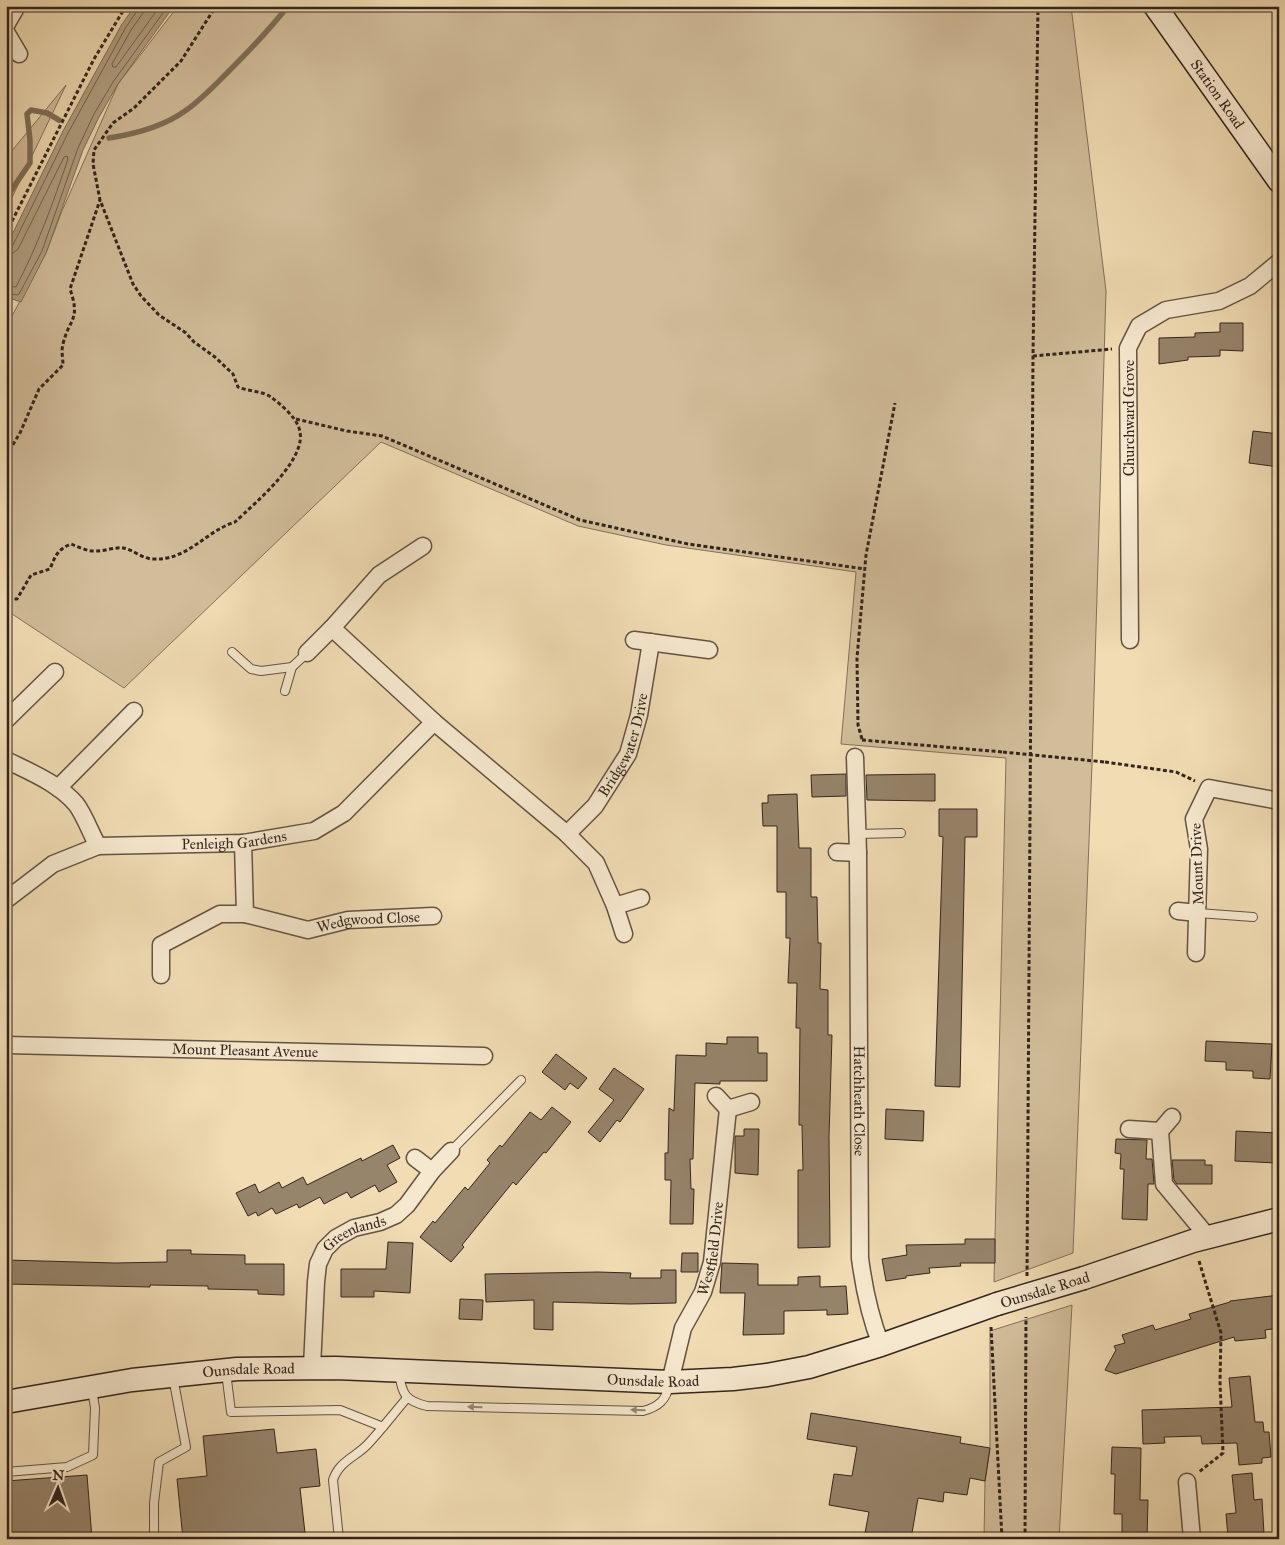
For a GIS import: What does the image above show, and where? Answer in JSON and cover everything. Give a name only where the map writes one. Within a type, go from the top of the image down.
[{"type":"street","points":[[6,25],[17,6]]},
{"type":"street","name":"Station Road","points":[[1155,6],[1276,170]]},
{"type":"street","points":[[6,32],[19,54]]},
{"type":"street","name":"Churchward Grove","points":[[1130,640],[1128,348],[1138,326],[1166,310],[1219,301],[1250,286],[1279,262]]},
{"type":"street","points":[[306,653],[332,628],[379,575],[423,546]]},
{"type":"street","points":[[332,628],[434,722],[567,834],[596,863],[616,906],[624,934]]},
{"type":"street","points":[[634,640],[709,650]]},
{"type":"street","name":"Bridgewater Drive","points":[[567,834],[595,806],[628,754],[639,715],[651,642]]},
{"type":"street","points":[[6,720],[55,672]]},
{"type":"street","points":[[58,788],[134,711]]},
{"type":"street","name":"Penleigh Gardens","points":[[6,900],[53,864],[98,846],[243,844],[314,831],[344,813],[434,722]]},
{"type":"street","name":"Hatchheath Close","points":[[855,756],[858,834],[860,1258],[864,1289],[872,1321],[882,1345]]},
{"type":"street","points":[[6,760],[58,788],[77,805],[98,846]]},
{"type":"street","points":[[1210,788],[1279,801]]},
{"type":"street","name":"Mount Drive","points":[[1196,953],[1199,849],[1194,819],[1210,788]]},
{"type":"street","points":[[243,844],[245,914]]},
{"type":"street","points":[[837,852],[858,853]]},
{"type":"street","points":[[616,906],[641,898]]},
{"type":"street","name":"Mount Drive","points":[[1178,911],[1198,912]]},
{"type":"street","name":"Wedgwood Close","points":[[162,975],[161,945],[220,914],[245,914],[308,930],[348,920],[433,916]]},
{"type":"street","name":"Mount Pleasant Avenue","points":[[6,1045],[484,1056]]},
{"type":"street","points":[[716,1096],[728,1109],[750,1102]]},
{"type":"street","name":"Westfield Drive","points":[[670,1382],[683,1328],[703,1292],[712,1262],[728,1109]]},
{"type":"street","points":[[1172,1117],[1160,1131],[1164,1184],[1201,1239]]},
{"type":"street","points":[[1129,1129],[1160,1131]]},
{"type":"street","name":"Greenlands","points":[[312,1367],[316,1282],[318,1264],[325,1249],[336,1238],[354,1228],[380,1222],[396,1215],[407,1205],[432,1171],[451,1151]]},
{"type":"street","points":[[415,1158],[432,1171]]},
{"type":"street","name":"Ounsdale Road","points":[[6,1402],[132,1380],[173,1375],[226,1370],[312,1367],[670,1382],[733,1380],[809,1367],[994,1314],[1084,1278],[1201,1239],[1279,1219]]},
{"type":"street","points":[[1187,1482],[1192,1539]]},
{"type":"lane","points":[[232,652],[250,669],[261,671],[292,667]]},
{"type":"lane","points":[[285,691],[292,667],[306,653]]},
{"type":"lane","points":[[858,834],[900,833]]},
{"type":"lane","points":[[1198,912],[1253,917]]},
{"type":"lane","points":[[451,1151],[521,1080]]},
{"type":"lane","points":[[226,1370],[231,1412],[340,1410],[383,1427]]},
{"type":"lane","points":[[399,1370],[400,1383],[407,1398],[427,1406],[643,1411],[661,1403],[668,1394],[670,1382]]},
{"type":"lane","points":[[147,1539],[154,1538],[154,1503],[159,1462],[186,1447],[173,1375]]},
{"type":"lane","points":[[6,1472],[67,1467],[93,1455],[95,1408],[91,1387]]},
{"type":"lane","points":[[339,1539],[333,1480],[335,1472],[366,1446],[407,1398]]},
{"type":"path","points":[[6,233],[94,58],[126,6]]},
{"type":"path","points":[[6,607],[11,599],[17,599],[31,575],[50,569],[56,554],[62,547],[71,544],[95,552],[124,548],[134,554],[150,559],[168,558],[192,549],[226,525],[235,522],[277,482],[292,463],[301,440],[300,429],[295,419],[269,395],[238,387],[232,374],[215,357],[194,342],[186,333],[159,315],[141,296],[133,284],[100,200],[93,164],[94,150],[113,123],[134,108],[181,61],[216,6]]},
{"type":"path","points":[[1027,1280],[1033,356],[1038,6]]},
{"type":"path","points":[[6,456],[20,433],[39,389],[63,365],[63,345],[75,316],[75,303],[70,290],[100,200]]},
{"type":"path","points":[[1033,356],[1128,348]]},
{"type":"path","points":[[855,756],[862,739],[858,725],[857,658],[866,555],[895,403]]},
{"type":"path","points":[[295,419],[347,431],[382,436],[580,520],[688,544],[865,569]]},
{"type":"path","points":[[862,739],[1105,762],[1176,772],[1210,788]]},
{"type":"path","points":[[1187,1482],[1223,1452],[1220,1382],[1221,1333],[1201,1239]]},
{"type":"path","points":[[1025,1539],[1026,1310]]},
{"type":"path","points":[[994,1314],[1002,1539]]},
{"type":"shaded area","points":[[178,6],[521,6],[530,10],[552,6],[1071,6],[1106,291],[1092,764],[1073,1253],[994,1282],[1006,758],[841,744],[856,572],[666,545],[578,526],[381,442],[124,688],[6,610],[6,327],[46,253],[62,211],[118,84]]},
{"type":"shaded area","points":[[66,85],[6,210],[6,158]]},
{"type":"shaded area","points":[[1072,1305],[1059,1539],[984,1539],[985,1481],[990,1448],[990,1331]]},
{"type":"water","points":[[135,6],[174,6],[118,84],[99,117],[83,150],[46,253],[21,302],[6,297],[6,247],[63,131],[122,24]]},
{"type":"building","points":[[1220,323],[1243,323],[1243,351],[1220,350],[1220,356],[1188,357],[1188,360],[1159,364],[1159,338],[1195,337],[1195,333],[1220,332]]},
{"type":"building","points":[[1253,431],[1279,434],[1279,467],[1249,463]]},
{"type":"building","points":[[846,774],[846,796],[812,797],[811,775]]},
{"type":"building","points":[[935,774],[935,801],[867,800],[866,775]]},
{"type":"building","points":[[797,794],[799,848],[811,848],[811,897],[817,897],[818,943],[821,943],[820,989],[828,990],[828,1035],[832,1035],[829,1137],[830,1247],[798,1248],[798,1170],[803,1170],[802,1125],[799,1125],[800,1028],[796,1028],[797,983],[788,983],[790,938],[786,938],[786,892],[777,892],[777,826],[763,826],[762,803],[768,803],[768,795]]},
{"type":"building","points":[[939,809],[977,809],[977,837],[965,837],[960,1087],[935,1086],[943,837],[939,836]]},
{"type":"building","points":[[727,1037],[758,1037],[758,1053],[767,1053],[767,1081],[720,1081],[720,1084],[695,1083],[693,1159],[690,1159],[691,1189],[694,1189],[693,1224],[670,1224],[671,1180],[665,1180],[665,1153],[668,1153],[669,1108],[674,1111],[676,1055],[706,1056],[706,1043],[727,1044]]},
{"type":"building","points":[[1206,1041],[1272,1044],[1270,1079],[1253,1078],[1253,1071],[1226,1070],[1226,1062],[1205,1061]]},
{"type":"building","points":[[556,1054],[587,1078],[578,1089],[570,1083],[565,1090],[542,1072]]},
{"type":"building","points":[[614,1068],[644,1089],[620,1122],[617,1120],[600,1142],[588,1132],[614,1100],[599,1089]]},
{"type":"building","points":[[552,1107],[571,1122],[546,1153],[544,1152],[516,1185],[513,1182],[462,1245],[464,1247],[451,1262],[420,1237],[433,1221],[435,1223],[465,1187],[468,1190],[490,1163],[487,1160],[500,1145],[502,1147],[530,1112],[541,1120]]},
{"type":"building","points":[[886,1109],[924,1111],[923,1141],[885,1139]]},
{"type":"building","points":[[744,1129],[759,1129],[758,1175],[735,1173],[735,1136],[744,1136]]},
{"type":"building","points":[[1236,1131],[1277,1133],[1276,1163],[1235,1161]]},
{"type":"building","points":[[1116,1139],[1147,1140],[1146,1159],[1152,1159],[1154,1184],[1148,1184],[1147,1220],[1122,1219],[1124,1169],[1120,1169],[1121,1154],[1115,1153]]},
{"type":"building","points":[[393,1145],[400,1158],[387,1165],[397,1182],[379,1192],[375,1185],[351,1198],[347,1192],[324,1204],[320,1197],[299,1208],[297,1204],[276,1214],[272,1208],[258,1216],[256,1212],[248,1216],[236,1193],[255,1184],[259,1193],[279,1182],[282,1188],[303,1177],[307,1185],[361,1158],[362,1161]]},
{"type":"building","points":[[1172,1160],[1205,1160],[1205,1165],[1212,1165],[1212,1184],[1177,1184],[1174,1180]]},
{"type":"building","points":[[965,1239],[995,1239],[995,1263],[960,1263],[961,1266],[929,1268],[930,1273],[886,1281],[882,1259],[907,1255],[906,1245],[965,1244]]},
{"type":"building","points":[[388,1242],[413,1243],[410,1293],[374,1291],[374,1297],[341,1297],[341,1269],[386,1269]]},
{"type":"building","points":[[167,1250],[191,1250],[191,1254],[245,1255],[245,1264],[284,1264],[284,1295],[258,1294],[258,1290],[208,1289],[208,1286],[150,1285],[150,1287],[6,1284],[6,1260],[115,1263],[167,1262]]},
{"type":"building","points":[[682,1253],[698,1253],[698,1272],[681,1272]]},
{"type":"building","points":[[722,1263],[758,1264],[758,1285],[798,1285],[798,1277],[820,1276],[820,1287],[846,1286],[848,1314],[827,1315],[827,1310],[784,1311],[784,1334],[743,1335],[745,1293],[720,1293]]},
{"type":"building","points":[[661,1270],[676,1270],[676,1303],[553,1302],[553,1330],[534,1329],[534,1300],[486,1302],[485,1274],[598,1272],[631,1273],[630,1278],[661,1278]]},
{"type":"building","points":[[1279,1295],[1279,1328],[1265,1330],[1266,1338],[1235,1341],[1234,1337],[1116,1374],[1105,1370],[1116,1350],[1114,1346],[1125,1343],[1122,1335],[1153,1325],[1155,1330],[1191,1319],[1189,1314],[1230,1301]]},
{"type":"building","points":[[460,1299],[483,1300],[482,1320],[459,1319]]},
{"type":"building","points":[[1250,1376],[1255,1422],[1263,1422],[1264,1432],[1269,1432],[1271,1457],[1262,1458],[1262,1463],[1239,1465],[1237,1443],[1202,1444],[1201,1436],[1164,1437],[1165,1443],[1143,1444],[1142,1410],[1232,1407],[1229,1378]]},
{"type":"building","points":[[811,1413],[961,1437],[960,1443],[990,1448],[985,1481],[970,1478],[967,1495],[944,1492],[943,1502],[918,1498],[911,1539],[884,1539],[884,1536],[865,1533],[869,1512],[829,1505],[834,1474],[852,1476],[857,1447],[807,1439]]},
{"type":"building","points":[[274,1429],[277,1453],[316,1449],[320,1486],[300,1488],[305,1533],[260,1537],[260,1539],[183,1539],[177,1479],[207,1476],[203,1436]]},
{"type":"building","points":[[1112,1447],[1141,1448],[1140,1500],[1148,1500],[1147,1539],[1122,1539],[1122,1514],[1114,1514],[1115,1474],[1111,1474]]},
{"type":"building","points":[[1252,1473],[1254,1500],[1262,1499],[1264,1534],[1228,1537],[1226,1514],[1236,1513],[1232,1475]]},
{"type":"building","points":[[87,1475],[92,1539],[6,1539],[6,1481]]},
{"type":"waterway","points":[[109,138],[139,132],[159,125],[191,107],[244,56],[288,6]]},
{"type":"waterway","points":[[6,198],[30,163],[27,114],[31,110],[47,113],[59,120]]}]
